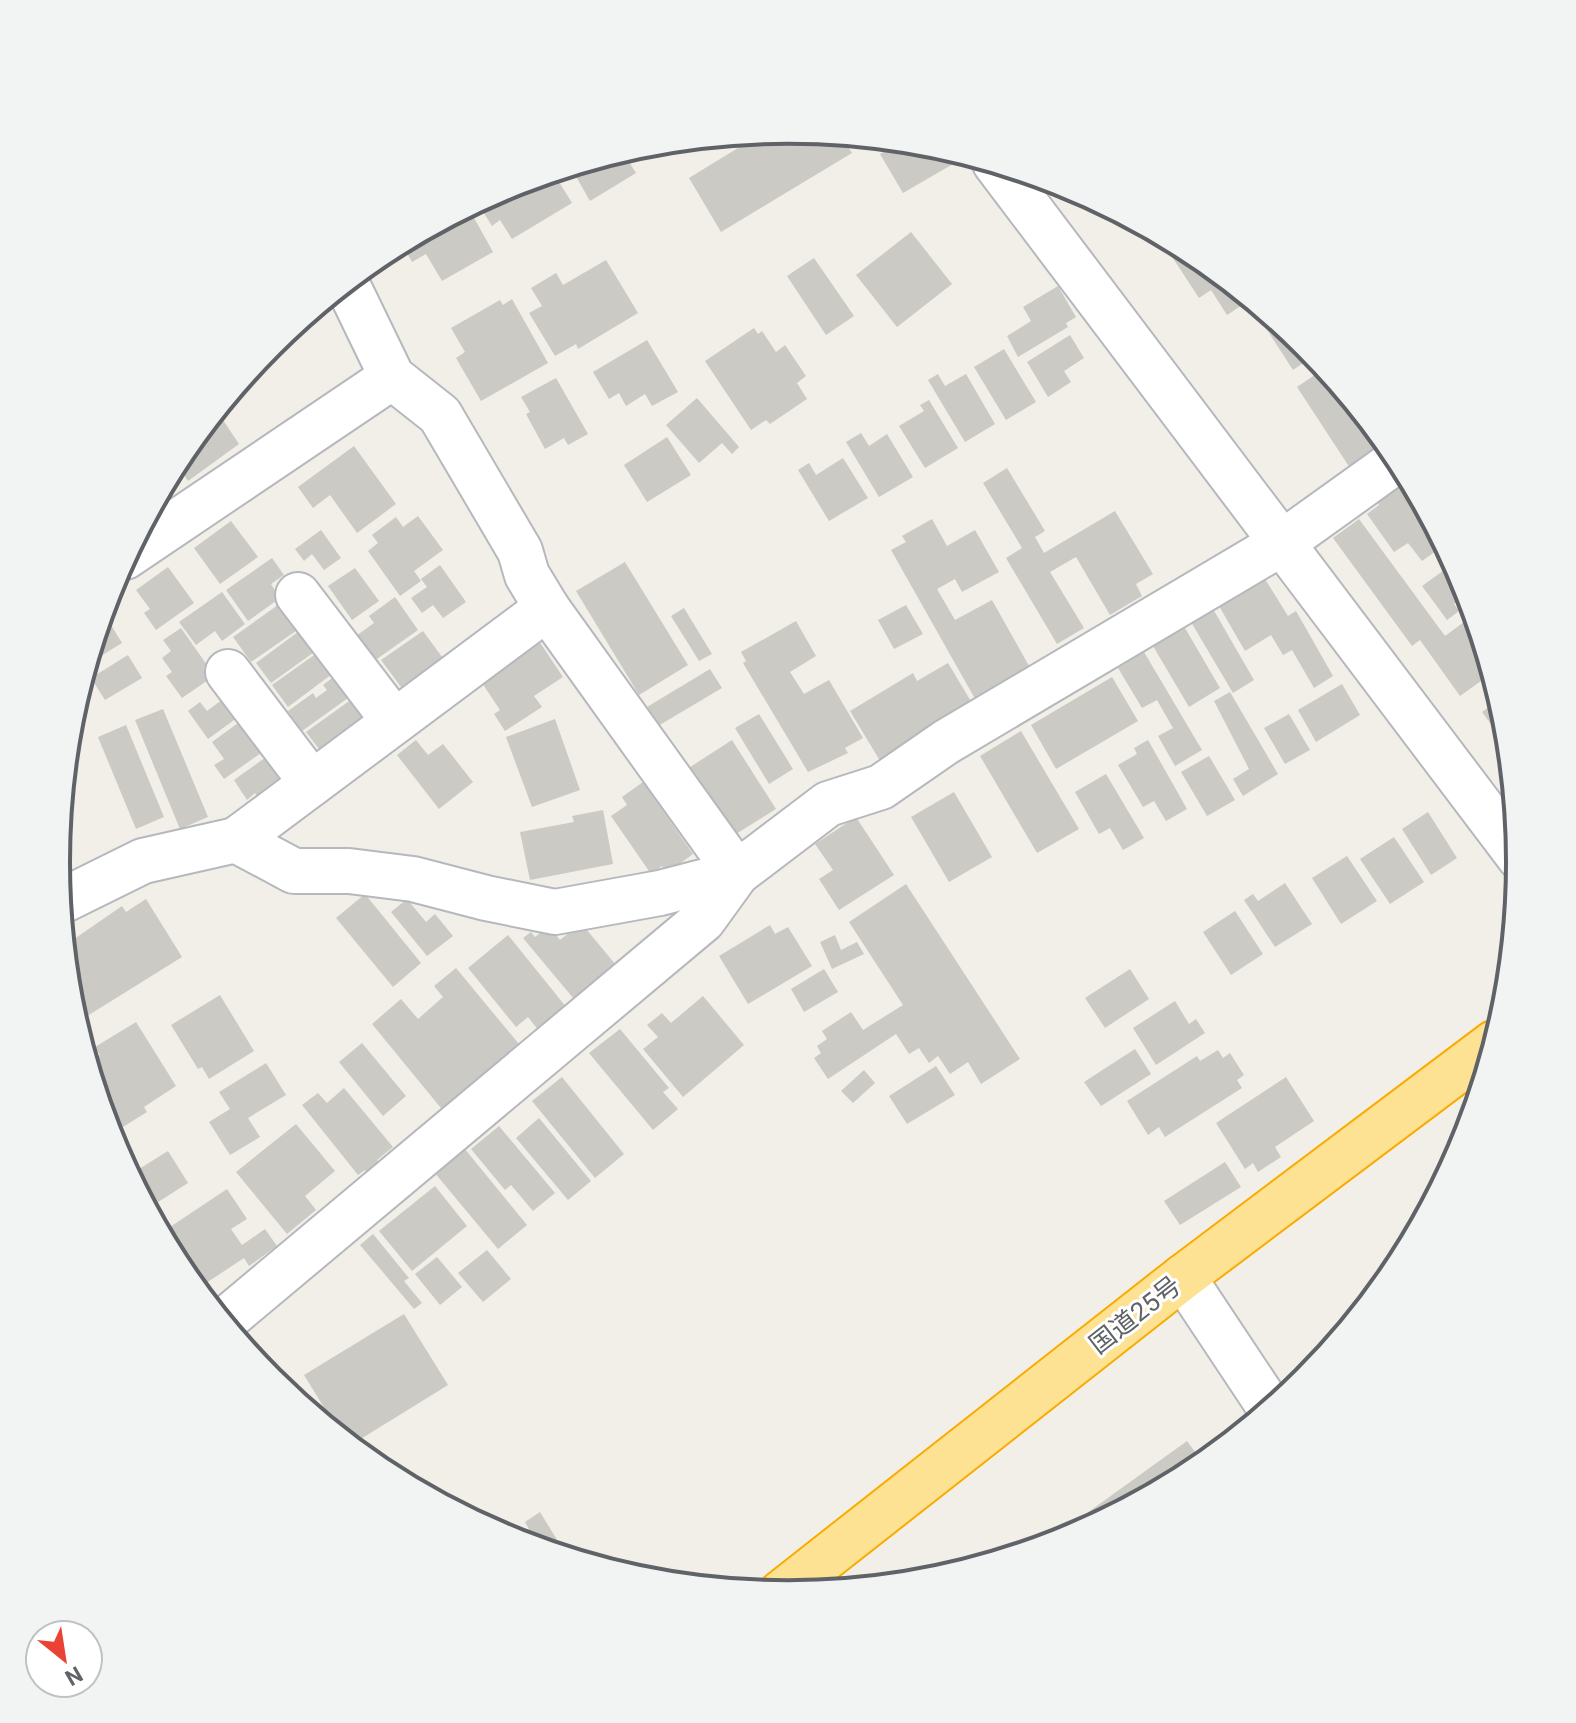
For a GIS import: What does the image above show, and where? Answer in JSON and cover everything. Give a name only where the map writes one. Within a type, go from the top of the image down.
[{"type":"highway","name":"国道25号","points":[[798,1580],[1183,1277],[1480,1054]]},
{"type":"street","points":[[1006,178],[1505,838]]},
{"type":"street","points":[[351,292],[392,377],[440,415],[520,551],[527,575],[547,608],[737,873]]},
{"type":"street","points":[[159,518],[392,377]]},
{"type":"street","points":[[231,1315],[703,920],[737,873],[828,804],[881,787],[946,742],[1282,543],[1388,467]]},
{"type":"street","points":[[298,595],[394,721]]},
{"type":"street","points":[[71,896],[143,861],[236,840],[547,608]]},
{"type":"street","points":[[228,672],[312,783]]},
{"type":"street","points":[[236,840],[294,871],[349,871],[413,879],[555,912],[660,893],[737,873]]},
{"type":"street","points":[[1183,1277],[1264,1399]]},
{"type":"building","points":[[743,145],[835,145],[848,146],[852,153],[721,232],[689,178]]},
{"type":"building","points":[[886,151],[953,164],[903,193],[880,154]]},
{"type":"building","points":[[629,162],[636,173],[590,201],[576,176]]},
{"type":"building","points":[[559,181],[572,203],[512,239],[500,220],[492,226],[483,212]]},
{"type":"building","points":[[473,216],[493,252],[442,281],[426,254],[412,262],[407,254]]},
{"type":"building","points":[[911,232],[952,284],[897,327],[856,275]]},
{"type":"building","points":[[1171,255],[1241,306],[1227,315],[1211,290],[1199,298]]},
{"type":"building","points":[[814,258],[854,316],[826,335],[787,276]]},
{"type":"building","points":[[606,260],[638,313],[578,349],[576,344],[555,356],[529,313],[542,306],[531,288],[556,273],[563,285]]},
{"type":"building","points":[[1058,286],[1076,317],[1066,323],[1068,327],[1018,357],[1007,336],[1031,321],[1023,307]]},
{"type":"building","points":[[512,299],[548,363],[481,401],[456,358],[465,352],[451,328],[500,300],[503,305]]},
{"type":"building","points":[[1263,324],[1304,362],[1293,370]]},
{"type":"building","points":[[754,328],[758,334],[762,331],[776,352],[785,345],[806,376],[797,383],[807,399],[770,424],[766,420],[751,430],[705,361]]},
{"type":"building","points":[[1070,335],[1084,358],[1064,371],[1071,382],[1048,397],[1027,362]]},
{"type":"building","points":[[647,340],[678,392],[652,406],[645,394],[626,406],[619,393],[609,399],[593,372]]},
{"type":"building","points":[[1004,349],[1036,402],[1006,420],[974,367]]},
{"type":"building","points":[[938,374],[945,386],[966,374],[995,424],[965,442],[928,380]]},
{"type":"building","points":[[1315,375],[1377,451],[1350,468],[1297,387]]},
{"type":"building","points":[[556,378],[588,434],[568,445],[564,438],[545,449],[526,414],[530,412],[521,397]]},
{"type":"building","points":[[697,398],[739,447],[732,454],[722,443],[699,463],[666,425]]},
{"type":"building","points":[[929,400],[958,448],[925,468],[899,426],[924,411],[920,405]]},
{"type":"building","points":[[223,420],[239,444],[188,481],[184,475]]},
{"type":"building","points":[[861,433],[869,446],[887,434],[913,477],[879,497],[846,442]]},
{"type":"building","points":[[667,437],[691,475],[647,502],[624,465]]},
{"type":"building","points":[[354,446],[396,504],[357,533],[330,495],[313,508],[298,487]]},
{"type":"building","points":[[843,458],[868,498],[829,521],[798,470],[809,463],[816,475]]},
{"type":"building","points":[[1007,468],[1045,531],[1035,537],[1044,553],[1115,511],[1153,574],[1136,584],[1142,596],[1110,615],[1076,557],[1050,572],[1084,628],[1057,644],[1006,558],[1022,548],[983,483]]},
{"type":"building","points":[[1398,484],[1435,551],[1422,561],[1408,543],[1394,552],[1367,514],[1379,505],[1376,500]]},
{"type":"building","points":[[418,516],[443,550],[414,571],[421,581],[400,596],[368,551],[378,543],[372,535],[396,517],[403,527]]},
{"type":"building","points":[[932,519],[947,546],[975,530],[999,572],[962,592],[955,579],[937,589],[955,620],[992,600],[1033,673],[978,704],[891,550],[906,542],[902,536]]},
{"type":"building","points":[[1359,519],[1445,636],[1464,622],[1483,680],[1460,696],[1420,640],[1412,646],[1333,538]]},
{"type":"building","points":[[231,521],[258,557],[220,584],[194,548]]},
{"type":"building","points":[[321,530],[341,558],[324,570],[312,554],[304,561],[295,549]]},
{"type":"building","points":[[272,558],[284,575],[271,584],[280,598],[248,621],[226,590]]},
{"type":"building","points":[[625,562],[688,665],[639,695],[576,591]]},
{"type":"building","points":[[440,565],[466,602],[443,618],[433,605],[422,613],[411,598],[427,587],[421,579]]},
{"type":"building","points":[[168,567],[194,603],[156,630],[144,613],[150,609],[136,590]]},
{"type":"building","points":[[355,568],[379,601],[352,620],[328,586]]},
{"type":"building","points":[[1444,570],[1459,611],[1447,620],[1422,586]]},
{"type":"building","points":[[1265,579],[1288,616],[1296,611],[1333,676],[1314,688],[1292,650],[1283,655],[1271,635],[1245,651],[1219,606]]},
{"type":"building","points":[[222,592],[245,624],[222,641],[215,631],[196,645],[179,622]]},
{"type":"building","points":[[395,597],[418,630],[374,661],[356,636],[374,623],[369,616]]},
{"type":"building","points":[[285,600],[303,626],[251,662],[233,637]]},
{"type":"building","points":[[906,605],[923,634],[894,649],[878,620]]},
{"type":"building","points":[[684,608],[712,654],[699,661],[671,616]]},
{"type":"building","points":[[1213,609],[1254,680],[1233,693],[1191,622]]},
{"type":"building","points":[[796,621],[816,656],[790,672],[804,694],[829,680],[863,738],[845,748],[848,753],[808,772],[743,663],[746,661],[741,652]]},
{"type":"building","points":[[111,624],[122,643],[100,656]]},
{"type":"building","points":[[181,628],[207,665],[204,668],[211,678],[182,698],[166,676],[172,672],[162,658],[171,651],[163,640]]},
{"type":"building","points":[[1185,628],[1220,688],[1189,707],[1153,646]]},
{"type":"building","points":[[302,629],[317,650],[271,683],[256,663]]},
{"type":"building","points":[[423,631],[448,665],[424,682],[419,675],[401,687],[381,660]]},
{"type":"building","points":[[539,641],[563,677],[534,696],[542,707],[505,731],[494,714],[500,710],[480,680]]},
{"type":"building","points":[[1144,652],[1202,750],[1175,766],[1158,736],[1173,728],[1157,700],[1142,708],[1118,668]]},
{"type":"building","points":[[317,653],[332,674],[288,707],[272,685]]},
{"type":"building","points":[[128,655],[142,678],[105,700],[93,681],[94,676]]},
{"type":"building","points":[[948,663],[975,708],[882,764],[850,711],[913,673],[917,681]]},
{"type":"building","points":[[710,669],[722,688],[658,726],[647,707]]},
{"type":"building","points":[[340,672],[355,693],[302,731],[288,711],[313,693],[316,698],[327,690],[323,685]]},
{"type":"building","points":[[1112,677],[1138,721],[1056,769],[1031,725]]},
{"type":"building","points":[[1342,684],[1360,715],[1316,742],[1298,710]]},
{"type":"building","points":[[1230,692],[1278,774],[1243,796],[1233,779],[1249,769],[1214,701]]},
{"type":"building","points":[[231,693],[245,712],[208,739],[188,711],[200,702],[207,711]]},
{"type":"building","points":[[359,694],[372,713],[332,751],[327,744],[319,749],[306,732]]},
{"type":"building","points":[[1489,707],[1493,727],[1482,712]]},
{"type":"building","points":[[163,709],[208,817],[180,829],[135,720]]},
{"type":"building","points":[[759,714],[793,769],[769,784],[735,728]]},
{"type":"building","points":[[1289,714],[1310,750],[1285,764],[1264,728]]},
{"type":"building","points":[[249,715],[271,746],[224,779],[214,765],[224,759],[212,742]]},
{"type":"building","points":[[555,719],[580,790],[532,807],[506,737]]},
{"type":"building","points":[[126,725],[164,817],[136,829],[98,737]]},
{"type":"building","points":[[1021,731],[1079,829],[1037,853],[980,756]]},
{"type":"building","points":[[416,740],[428,755],[443,744],[473,782],[439,809],[397,755]]},
{"type":"building","points":[[732,740],[776,809],[728,839],[684,771]]},
{"type":"building","points":[[1148,740],[1187,809],[1166,821],[1154,801],[1143,807],[1118,765],[1137,754],[1134,748]]},
{"type":"building","points":[[276,750],[287,785],[262,803],[255,793],[247,800],[234,780]]},
{"type":"building","points":[[1209,756],[1235,800],[1207,816],[1181,772]]},
{"type":"building","points":[[1106,774],[1144,838],[1123,850],[1110,828],[1099,834],[1075,792]]},
{"type":"building","points":[[643,782],[693,854],[667,873],[662,866],[651,874],[611,816],[627,805],[622,797]]},
{"type":"building","points":[[954,792],[992,857],[949,882],[911,817]]},
{"type":"building","points":[[603,810],[613,864],[530,880],[520,832],[574,822],[572,816]]},
{"type":"building","points":[[1428,812],[1457,858],[1431,875],[1402,829]]},
{"type":"building","points":[[856,817],[894,875],[839,910],[819,879],[833,870],[815,844]]},
{"type":"building","points":[[1394,837],[1424,882],[1390,904],[1360,859]]},
{"type":"building","points":[[1347,856],[1377,901],[1341,924],[1312,878]]},
{"type":"building","points":[[1285,883],[1312,924],[1275,947],[1244,900],[1253,894],[1258,901]]},
{"type":"building","points":[[906,884],[1020,1059],[981,1084],[968,1062],[950,1074],[938,1056],[929,1063],[919,1048],[909,1054],[896,1034],[828,1079],[814,1058],[821,1053],[817,1046],[827,1039],[822,1031],[851,1012],[863,1030],[903,1005],[849,922]]},
{"type":"building","points":[[365,894],[421,963],[393,987],[336,918]]},
{"type":"building","points":[[146,899],[182,957],[87,1016],[75,939],[122,906],[126,912]]},
{"type":"building","points":[[407,899],[426,922],[435,914],[453,936],[427,956],[391,912]]},
{"type":"building","points":[[1235,911],[1263,954],[1231,975],[1203,932]]},
{"type":"building","points":[[581,923],[616,965],[574,999],[523,938],[531,932],[535,937],[549,926],[560,940]]},
{"type":"building","points":[[770,925],[775,934],[788,927],[812,966],[748,1004],[719,956]]},
{"type":"building","points":[[508,935],[567,1008],[539,1031],[528,1017],[516,1027],[468,968]]},
{"type":"building","points":[[835,935],[841,950],[857,942],[864,954],[832,969],[820,942]]},
{"type":"building","points":[[456,968],[523,1049],[445,1113],[372,1024],[401,999],[418,1019],[443,997],[434,986]]},
{"type":"building","points":[[824,969],[838,992],[804,1012],[791,989]]},
{"type":"building","points":[[1130,969],[1149,999],[1105,1028],[1085,998]]},
{"type":"building","points":[[220,995],[254,1051],[209,1079],[202,1067],[198,1069],[171,1025]]},
{"type":"building","points":[[703,996],[744,1045],[683,1097],[643,1049],[658,1037],[647,1025],[662,1013],[671,1023]]},
{"type":"building","points":[[1175,1001],[1189,1024],[1196,1019],[1205,1033],[1156,1065],[1133,1028]]},
{"type":"building","points":[[136,1022],[176,1086],[144,1107],[147,1112],[122,1128],[95,1047]]},
{"type":"building","points":[[620,1029],[669,1088],[663,1092],[678,1109],[653,1130],[589,1053]]},
{"type":"building","points":[[362,1043],[406,1096],[383,1116],[339,1062]]},
{"type":"building","points":[[1135,1049],[1151,1074],[1101,1106],[1084,1082]]},
{"type":"building","points":[[1218,1050],[1223,1058],[1230,1053],[1244,1075],[1237,1080],[1242,1088],[1165,1137],[1159,1127],[1148,1135],[1127,1101],[1197,1056],[1200,1061]]},
{"type":"building","points":[[266,1063],[286,1095],[248,1118],[260,1137],[230,1155],[209,1122],[230,1109],[219,1092]]},
{"type":"building","points":[[936,1066],[955,1095],[907,1124],[889,1096]]},
{"type":"building","points":[[864,1070],[875,1083],[853,1103],[841,1091]]},
{"type":"building","points":[[562,1077],[624,1154],[595,1178],[532,1101]]},
{"type":"building","points":[[1286,1077],[1314,1121],[1275,1147],[1281,1157],[1258,1172],[1253,1163],[1245,1169],[1216,1123]]},
{"type":"building","points":[[344,1088],[393,1147],[377,1160],[381,1165],[368,1175],[365,1170],[358,1175],[302,1105],[318,1093],[327,1103]]},
{"type":"building","points":[[539,1118],[591,1181],[568,1200],[516,1138]]},
{"type":"building","points":[[296,1124],[335,1171],[305,1196],[316,1210],[287,1234],[236,1172]]},
{"type":"building","points":[[499,1126],[555,1193],[533,1211],[511,1185],[505,1190],[471,1149]]},
{"type":"building","points":[[464,1148],[527,1225],[498,1249],[434,1172]]},
{"type":"building","points":[[168,1151],[188,1183],[157,1203],[139,1169]]},
{"type":"building","points":[[1225,1162],[1241,1187],[1180,1225],[1164,1201]]},
{"type":"building","points":[[435,1186],[467,1226],[412,1271],[379,1231]]},
{"type":"building","points":[[227,1189],[247,1219],[231,1229],[242,1245],[265,1229],[277,1246],[249,1266],[244,1258],[207,1283],[170,1227]]},
{"type":"building","points":[[373,1234],[409,1278],[404,1281],[422,1303],[414,1309],[360,1245]]},
{"type":"building","points":[[487,1250],[511,1279],[483,1302],[458,1273]]},
{"type":"building","points":[[437,1257],[462,1287],[440,1305],[415,1274]]},
{"type":"building","points":[[404,1314],[448,1385],[362,1438],[325,1410],[304,1375]]},
{"type":"building","points":[[1187,1441],[1195,1452],[1147,1483],[1087,1513]]},
{"type":"building","points":[[540,1512],[558,1541],[527,1530],[525,1522]]}]
